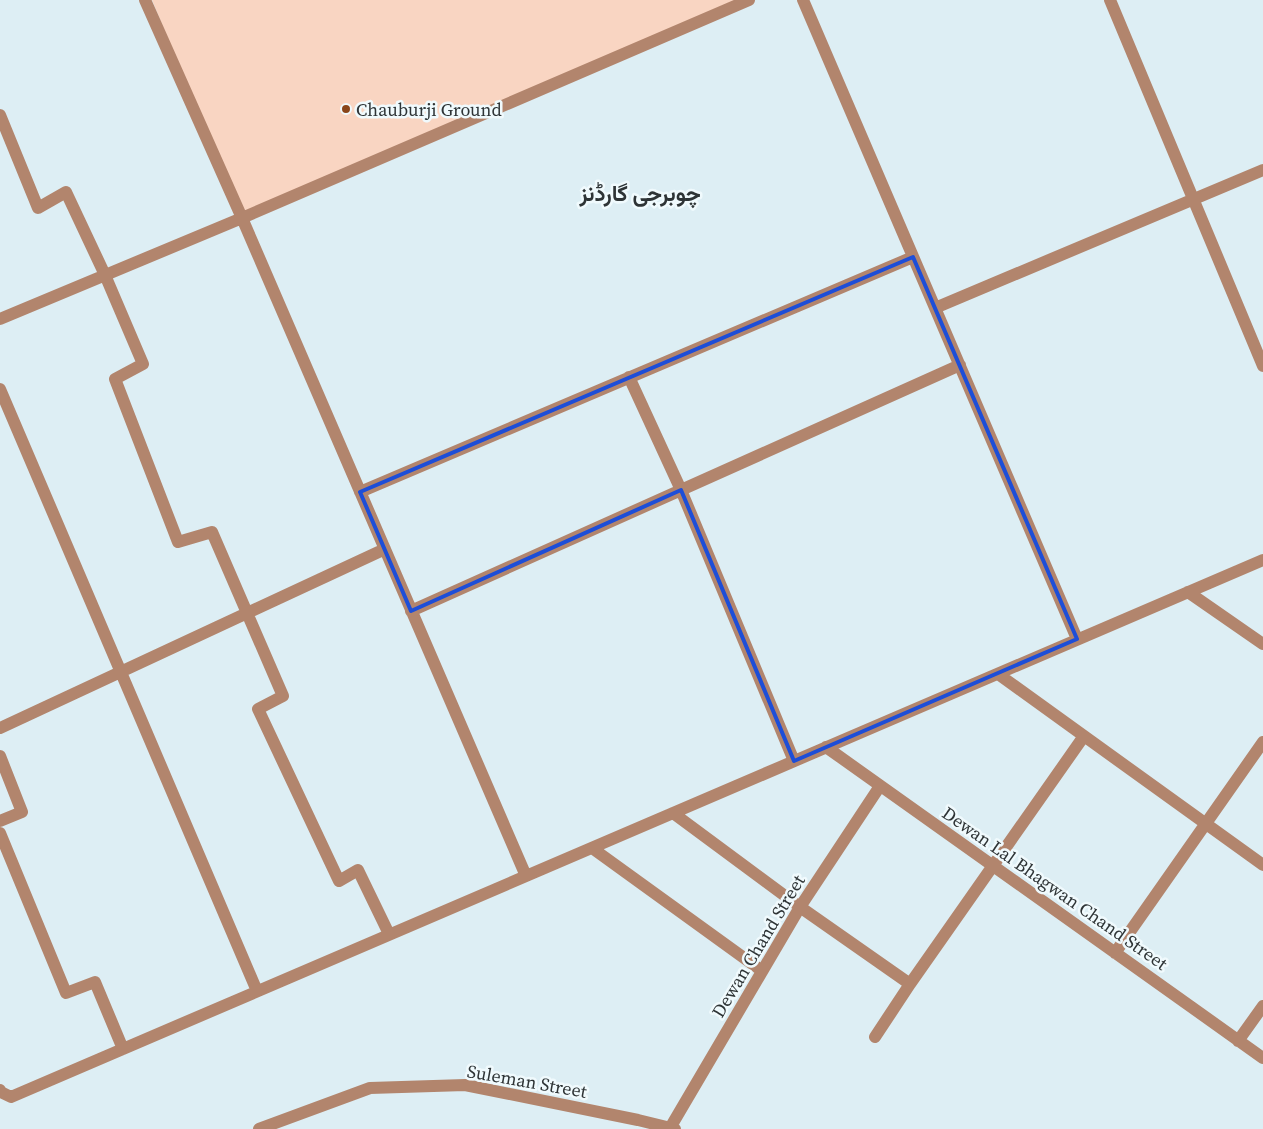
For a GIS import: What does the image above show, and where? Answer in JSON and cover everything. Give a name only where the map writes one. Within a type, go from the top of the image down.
[{"type":"street","points":[[144,0],[242,218],[526,876]]},
{"type":"street","points":[[0,319],[242,218],[749,0]]},
{"type":"street","points":[[803,0],[1077,639]]},
{"type":"street","points":[[1110,0],[1263,366]]},
{"type":"street","points":[[0,115],[38,208],[66,192],[105,275],[143,364],[115,379],[178,542],[212,532],[283,696],[258,709],[339,881],[358,870],[389,934]]},
{"type":"street","points":[[935,308],[1263,170]]},
{"type":"street","points":[[360,492],[913,257]]},
{"type":"street","points":[[411,611],[960,365]]},
{"type":"street","points":[[629,377],[681,490],[794,761]]},
{"type":"street","points":[[0,389],[257,991]]},
{"type":"street","points":[[0,728],[385,549]]},
{"type":"street","points":[[0,1090],[11,1097],[1263,560]]},
{"type":"street","points":[[1188,592],[1263,644]]},
{"type":"street","points":[[998,674],[1263,865]]},
{"type":"street","points":[[875,1037],[1084,736]]},
{"type":"street","points":[[1115,953],[1263,742]]},
{"type":"street","name":"Dewan Lal Bhagwan Chand Street","points":[[826,747],[1263,1058]]},
{"type":"street","points":[[0,756],[22,812],[0,821]]},
{"type":"street","name":"Dewan Chand Street","points":[[673,1128],[800,907],[880,786]]},
{"type":"street","points":[[673,813],[800,907],[910,984]]},
{"type":"street","points":[[0,833],[66,993],[95,982],[124,1049]]},
{"type":"street","points":[[592,848],[762,971]]},
{"type":"street","points":[[1238,1041],[1263,1006]]},
{"type":"street","name":"Suleman Street","points":[[258,1129],[370,1088],[465,1085],[673,1128]]},
{"type":"highlighted area","points":[[913,257],[1077,639],[794,761],[681,490],[411,611],[360,492]]},
{"type":"shaded area","name":"Chauburji Ground","points":[[152,0],[749,0],[242,218]]},
{"type":"place","name":"Chauburji Ground","points":[[346,109]]},
{"type":"district","name":"چوبرجی گارڈنز","points":[[640,193]]}]
